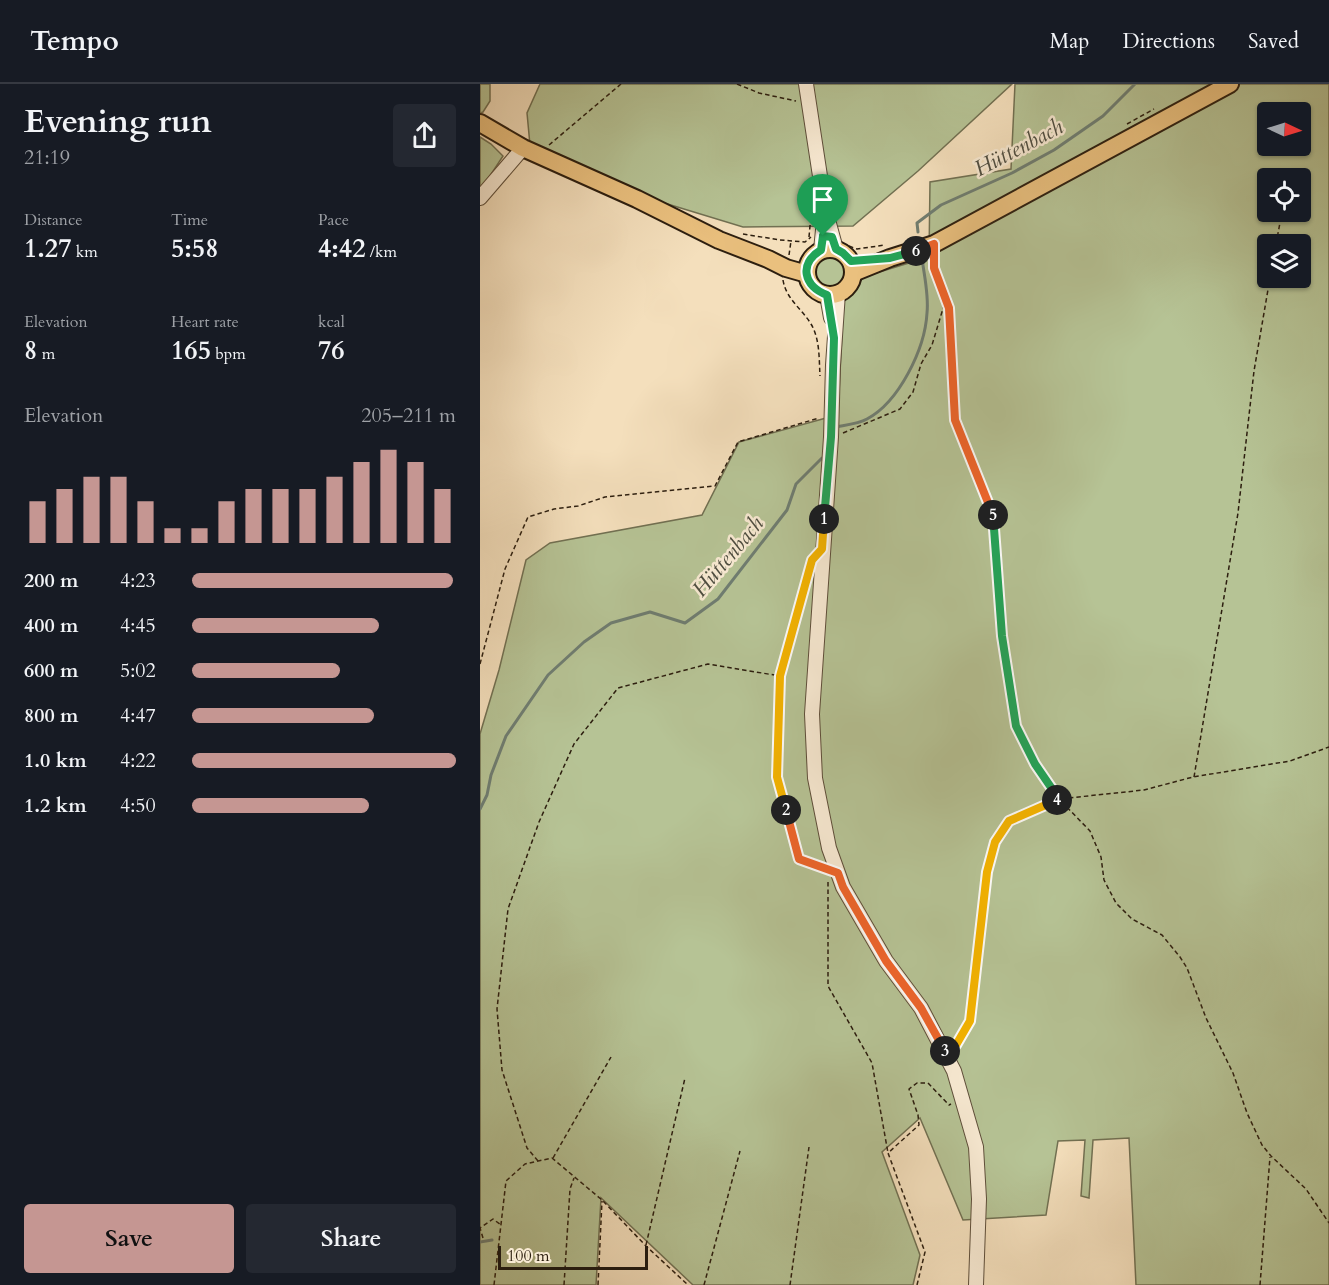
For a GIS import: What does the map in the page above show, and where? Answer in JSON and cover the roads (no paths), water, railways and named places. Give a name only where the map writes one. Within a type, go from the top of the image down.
[{"type":"main road","points":[[852,267],[890,251],[934,244],[1230,84]]},
{"type":"main road","points":[[480,123],[523,148],[637,199],[719,240],[768,259],[807,268]]},
{"type":"main road","points":[[828,243],[843,253],[852,267],[846,288],[832,294],[812,287],[807,268],[811,257],[828,243]]},
{"type":"street","points":[[806,84],[828,243]]},
{"type":"street","points":[[480,198],[523,148]]},
{"type":"street","points":[[832,294],[834,338],[831,437],[812,714],[815,778],[833,877],[843,887],[886,961],[921,1008],[954,1071],[976,1147],[979,1199],[976,1285]]},
{"type":"waterway","name":"Hüttenbach","points":[[918,232],[917,223],[941,205],[1012,173],[1054,150],[1103,116],[1135,84]]},
{"type":"waterway","name":"Hüttenbach","points":[[835,427],[863,421],[879,411],[900,387],[916,358],[927,313],[927,292],[922,258]]},
{"type":"waterway","name":"Hüttenbach","points":[[480,809],[487,795],[491,775],[506,736],[548,675],[584,642],[611,623],[650,612],[685,623],[718,599],[787,510],[796,484],[822,458]]},
{"type":"waterway","points":[[480,1242],[492,1240]]}]
